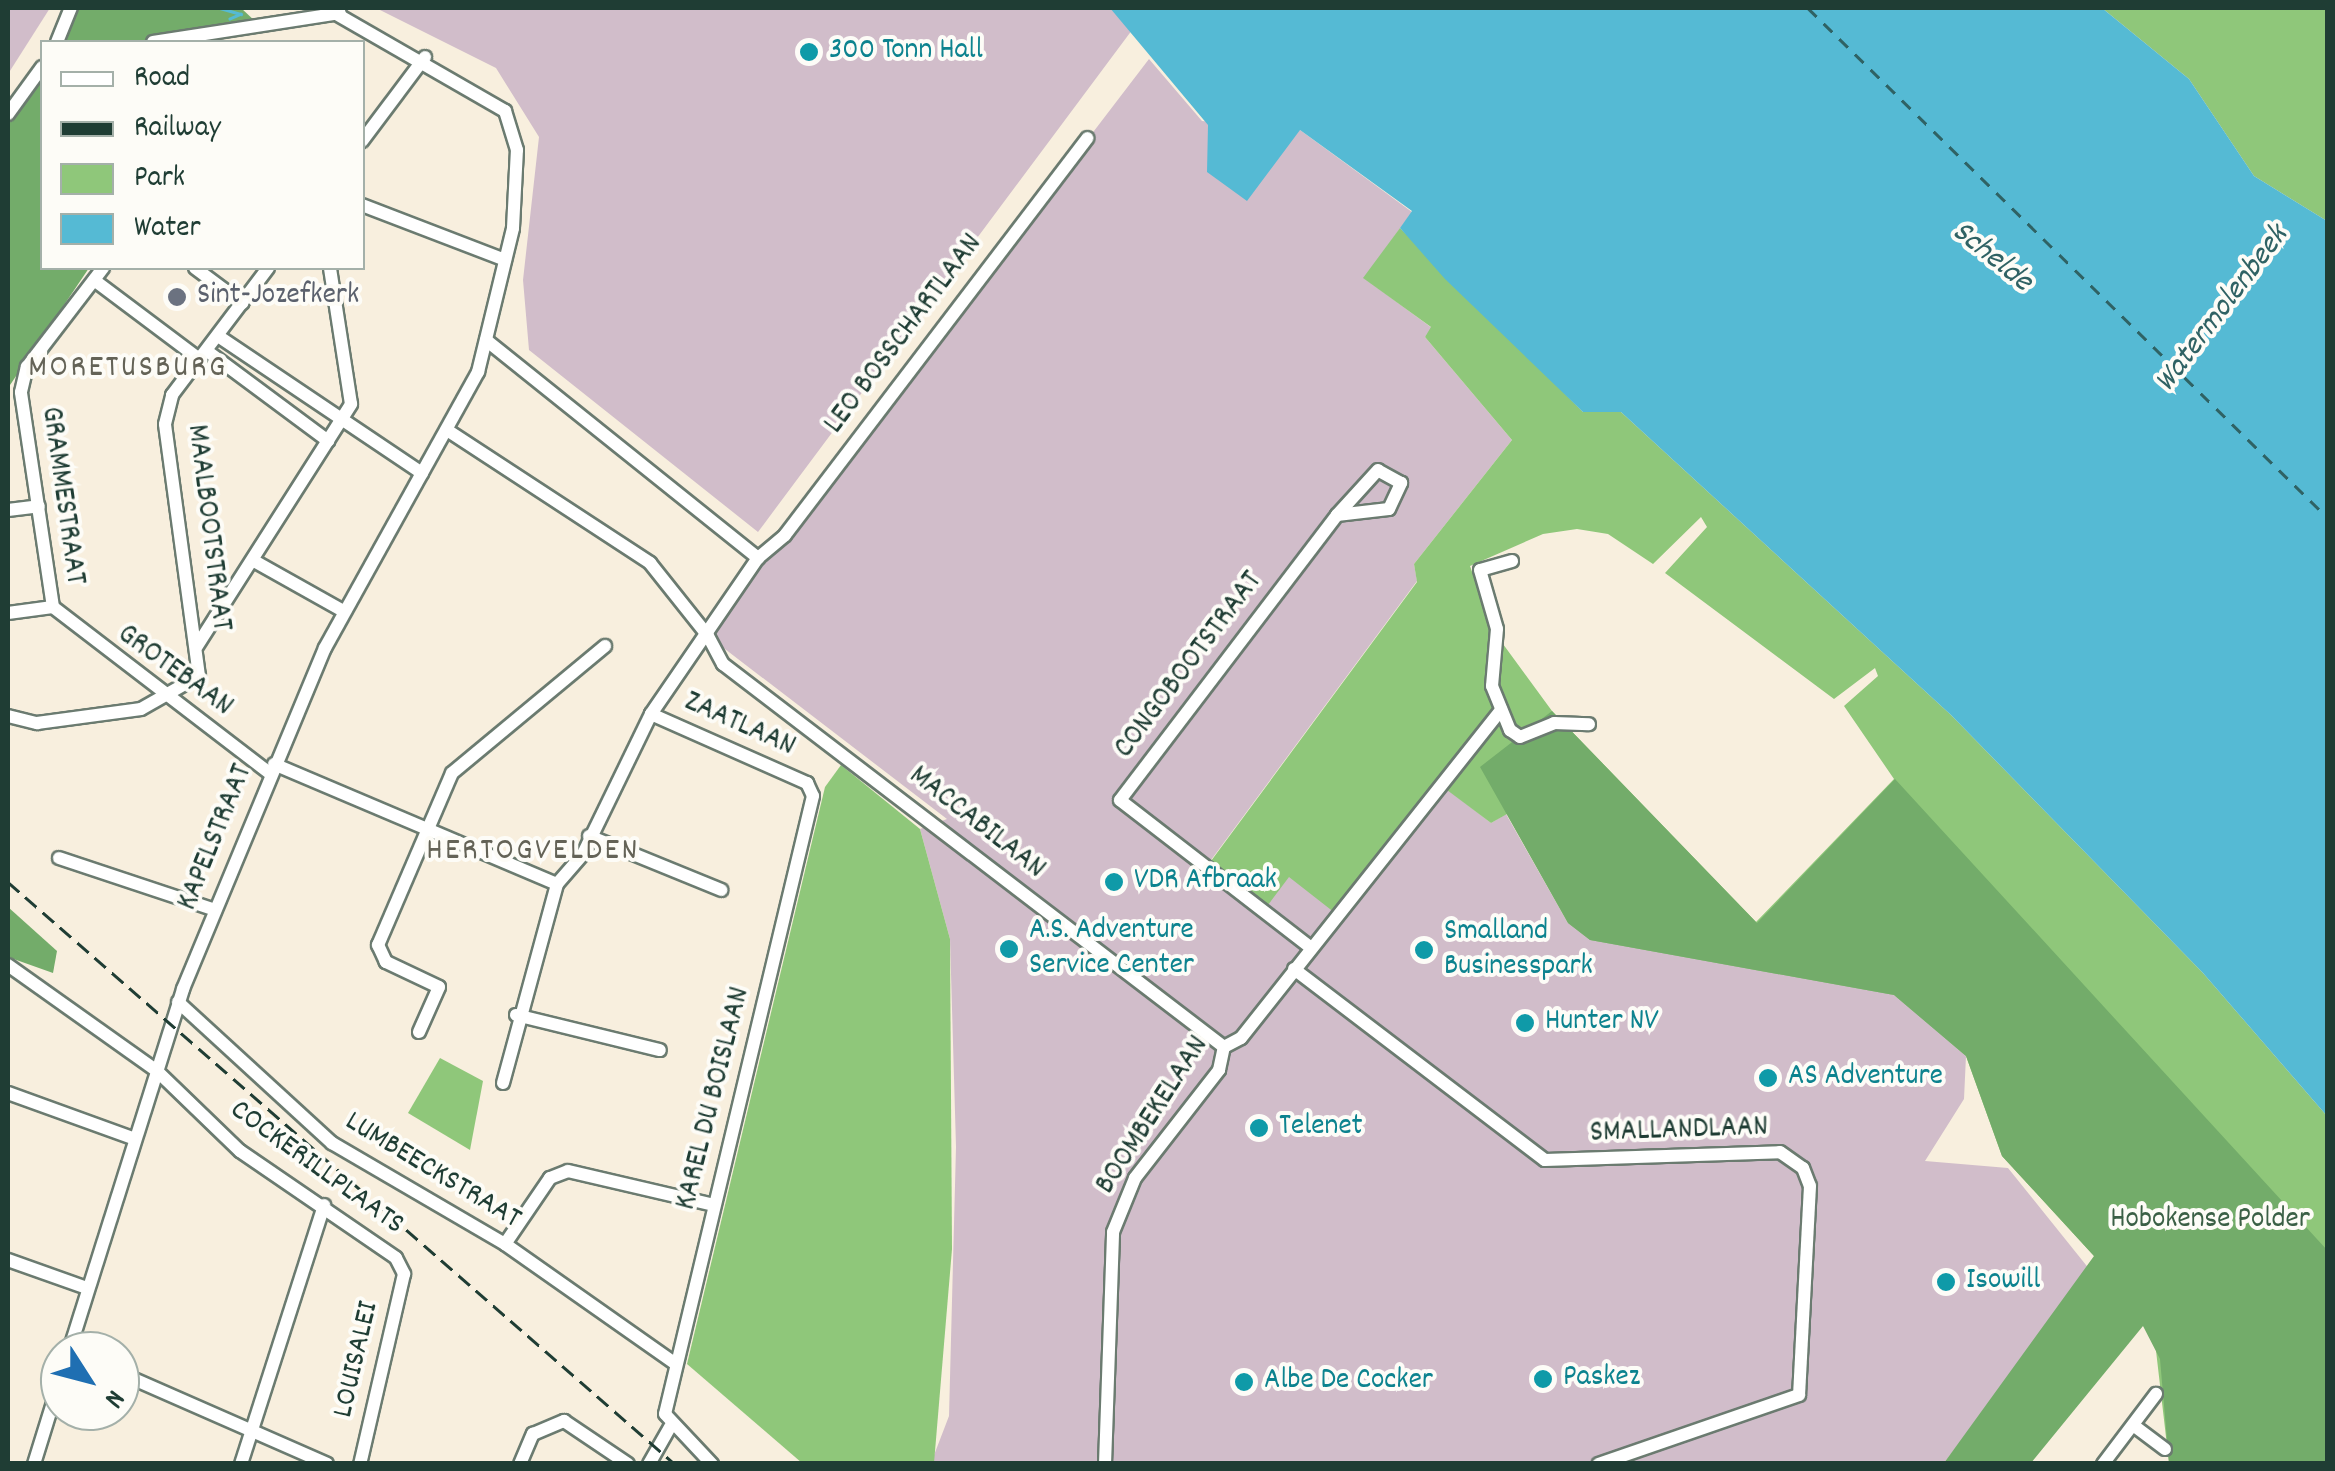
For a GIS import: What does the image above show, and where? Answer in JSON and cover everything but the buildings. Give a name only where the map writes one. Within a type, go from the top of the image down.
[{"type":"street","points":[[58,40],[70,8]]},
{"type":"street","points":[[326,8],[426,57],[365,137]]},
{"type":"street","points":[[167,40],[340,14]]},
{"type":"street","name":"KAPELSTRAAT","points":[[75,1331],[132,1138],[178,1002],[272,769],[344,611],[478,372],[505,260],[517,150],[496,102],[426,57]]},
{"type":"street","points":[[8,114],[40,70]]},
{"type":"street","name":"LEO BOSSCHARTLAAN","points":[[503,1083],[516,1015],[557,884],[589,836],[651,714],[758,558],[784,536],[1087,138]]},
{"type":"street","points":[[365,206],[505,260]]},
{"type":"street","points":[[14,393],[27,367],[102,270]]},
{"type":"street","points":[[198,270],[242,303]]},
{"type":"street","name":"MAALBOOTSTRAAT","points":[[170,700],[199,676],[165,424],[202,355],[267,270]]},
{"type":"street","points":[[197,646],[328,441],[343,426],[351,404],[330,270]]},
{"type":"street","points":[[94,280],[328,441]]},
{"type":"street","points":[[218,336],[343,426],[422,474]]},
{"type":"street","points":[[486,340],[503,359],[758,558]]},
{"type":"street","points":[[478,372],[503,359]]},
{"type":"street","name":"GRAMMESTRAAT","points":[[14,393],[39,506],[52,607]]},
{"type":"street","name":"MACCABILAAN","points":[[448,430],[650,564],[708,636],[723,664],[1224,1047]]},
{"type":"street","name":"CONGOBOOTSTRAAT","points":[[1310,947],[1120,800],[1338,515],[1378,470],[1401,484],[1386,510],[1338,515]]},
{"type":"street","points":[[8,510],[39,506]]},
{"type":"street","points":[[254,560],[344,611]]},
{"type":"street","points":[[1512,561],[1480,570],[1496,629],[1492,686],[1501,710],[1520,737],[1590,724]]},
{"type":"street","points":[[8,614],[52,607]]},
{"type":"street","name":"GROTEBAAN","points":[[52,607],[170,700],[272,769],[557,884]]},
{"type":"street","points":[[420,1032],[438,987],[386,962],[378,946],[428,830],[464,760],[605,646]]},
{"type":"street","points":[[8,716],[52,722],[170,700]]},
{"type":"street","name":"BOOMBEKELAAN","points":[[1105,1464],[1113,1232],[1135,1178],[1219,1070],[1224,1047],[1294,969],[1501,710]]},
{"type":"street","name":"ZAATLAAN","points":[[651,714],[807,783]]},
{"type":"street","name":"KAREL DU BOISLAAN","points":[[670,1426],[676,1364],[810,815],[807,783]]},
{"type":"street","points":[[589,836],[721,890]]},
{"type":"street","points":[[59,858],[214,910]]},
{"type":"street","name":"COCKERILLPLAATS","points":[[8,965],[156,1070],[240,1151],[324,1205],[403,1268]]},
{"type":"street","name":"SMALLANDLAAN","points":[[1294,969],[1544,1160],[1780,1152],[1803,1168],[1810,1186],[1800,1395],[1599,1464]]},
{"type":"street","name":"LUMBEECKSTRAAT","points":[[178,1002],[332,1143],[505,1244],[676,1364]]},
{"type":"street","points":[[516,1015],[660,1050]]},
{"type":"street","points":[[8,1093],[132,1138]]},
{"type":"street","points":[[505,1244],[550,1178],[568,1170],[714,1205]]},
{"type":"street","points":[[241,1464],[324,1205]]},
{"type":"street","points":[[8,1260],[87,1288]]},
{"type":"street","name":"LOUISALEI","points":[[360,1464],[403,1268]]},
{"type":"street","points":[[140,1381],[327,1464]]},
{"type":"street","points":[[2103,1464],[2156,1394]]},
{"type":"street","points":[[520,1464],[533,1434],[556,1421],[590,1430],[628,1464]]},
{"type":"street","points":[[2133,1425],[2165,1449]]},
{"type":"street","points":[[649,1464],[670,1426],[712,1464]]},
{"type":"street","points":[[34,1464],[44,1431]]},
{"type":"shaded area","points":[[8,8],[50,8],[8,74]]},
{"type":"shaded area","points":[[376,8],[1127,8],[1141,18],[758,532],[529,350],[523,280],[539,137],[496,68]]},
{"type":"shaded area","points":[[1149,59],[1202,121],[1300,130],[1412,212],[1364,278],[1432,328],[1425,337],[1512,440],[1414,564],[1417,581],[1211,860],[1289,876],[1447,789],[1491,823],[1506,814],[1568,923],[1894,995],[1954,1042],[1966,1056],[1964,1099],[1925,1161],[2008,1168],[2090,1270],[1944,1463],[931,1463],[949,1416],[956,1147],[950,939],[920,829],[947,819],[708,636]]},
{"type":"green space","points":[[76,8],[241,8],[257,23],[204,40],[62,40]]},
{"type":"green space","points":[[2102,8],[2327,8],[2327,221],[2254,176],[2189,79]]},
{"type":"green space","points":[[40,78],[40,270],[88,270],[8,388],[8,122]]},
{"type":"green space","points":[[1400,228],[1583,412],[1621,412],[1951,715],[2203,973],[2327,1116],[2327,1463],[2169,1463],[2155,1342],[2094,1256],[2002,1156],[1966,1056],[1894,995],[1590,940],[1568,923],[1507,814],[1491,823],[1447,790],[1344,920],[1289,877],[1268,905],[1211,861],[1417,582],[1414,564],[1512,440],[1425,337],[1431,327],[1363,278]],"holes":[[[1701,517],[1707,527],[1665,573],[1834,699],[1875,668],[1878,676],[1844,706],[1894,779],[1756,922],[1552,711],[1492,629],[1470,566],[1543,534],[1577,529],[1608,534],[1653,564]]]},
{"type":"green space","name":"Hobokense Polder","points":[[1552,711],[1757,923],[1895,779],[2327,1250],[2327,1463],[2169,1463],[2160,1359],[2143,1326],[2031,1463],[1944,1463],[2094,1256],[2002,1156],[1966,1056],[1894,995],[1590,940],[1568,923],[1480,767]]},
{"type":"green space","points":[[841,765],[920,829],[950,939],[952,1249],[934,1463],[802,1463],[687,1364],[825,787]]},
{"type":"green space","points":[[8,907],[57,951],[53,973],[8,957]]},
{"type":"green space","points":[[440,1058],[483,1081],[470,1150],[408,1113]]},
{"type":"water","points":[[1110,8],[2102,8],[2189,79],[2254,176],[2327,221],[2327,1116],[2203,973],[1951,715],[1621,412],[1583,412],[1445,279],[1400,228],[1412,211],[1300,130],[1247,201],[1207,172],[1208,125]]},
{"type":"waterway","points":[[220,8],[241,14],[230,19]]},
{"type":"ferry route","points":[[1808,8],[2328,518]]},
{"type":"railway","points":[[8,882],[675,1464]]},
{"type":"place","name":"300 Tonn Hall","points":[[809,52]]},
{"type":"place","name":"Sint-Jozefkerk","points":[[177,297]]},
{"type":"place","name":"VDR Afbraak","points":[[1114,882]]},
{"type":"place","name":"A.S. Adventure Service Center","points":[[1009,949]]},
{"type":"place","name":"Smalland Businesspark","points":[[1424,950]]},
{"type":"place","name":"Hunter NV","points":[[1525,1023]]},
{"type":"place","name":"AS Adventure","points":[[1768,1078]]},
{"type":"place","name":"Telenet","points":[[1259,1128]]},
{"type":"place","name":"Isowill","points":[[1946,1282]]},
{"type":"place","name":"Paskez","points":[[1543,1379]]},
{"type":"place","name":"Albe De Cocker","points":[[1244,1382]]},
{"type":"district","name":"MORETUSBURG","points":[[128,369]]},
{"type":"district","name":"HERTOGVELDEN","points":[[533,852]]},
{"type":"water label","name":"Schelde","points":[[1991,258]]},
{"type":"water label","name":"Watermolenbeek","points":[[2223,310]]}]
